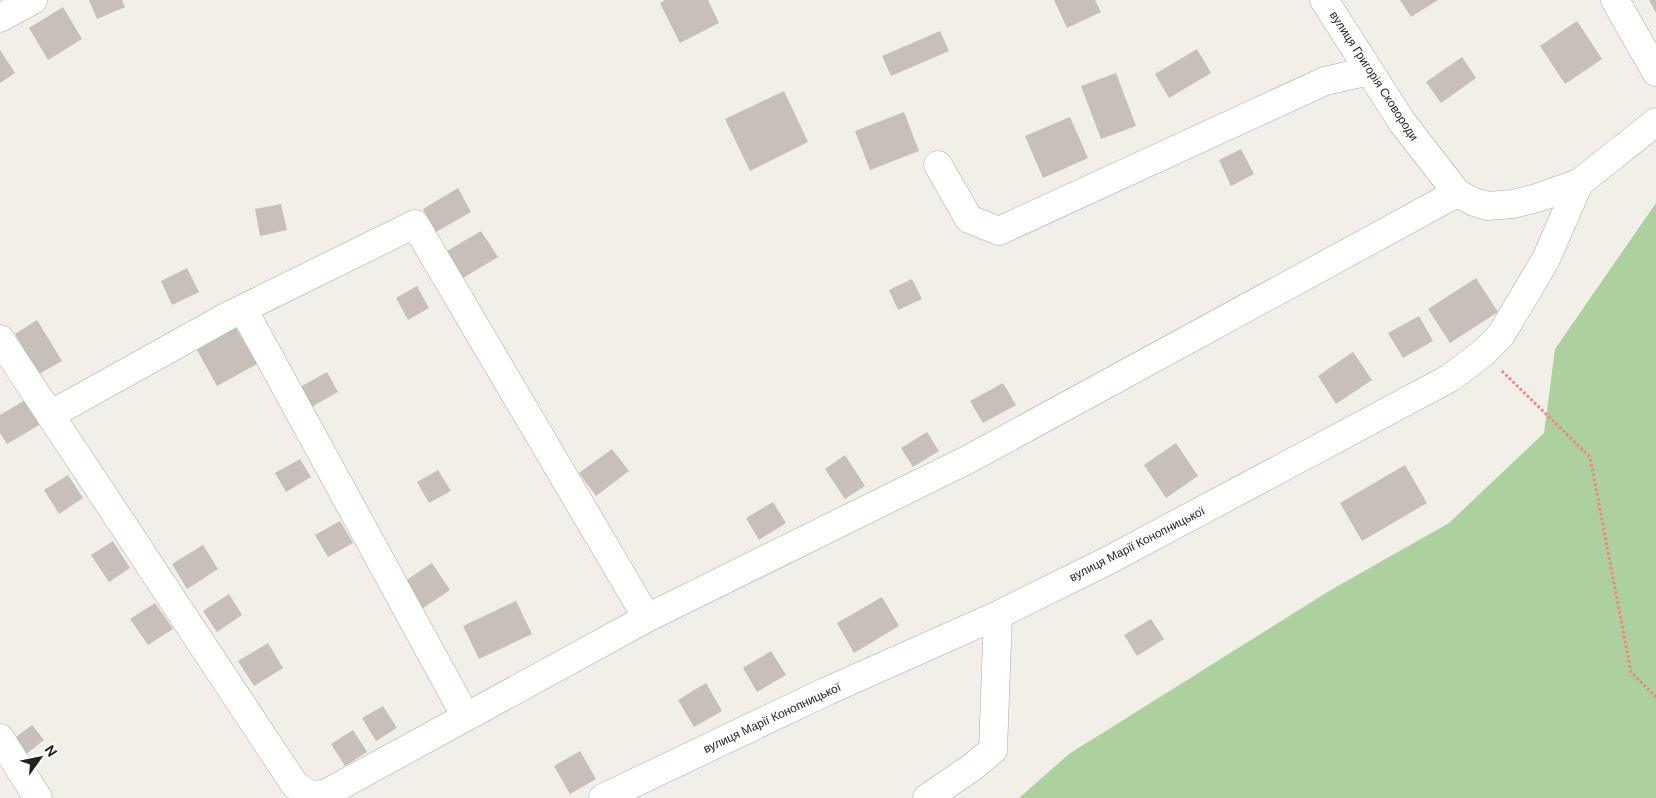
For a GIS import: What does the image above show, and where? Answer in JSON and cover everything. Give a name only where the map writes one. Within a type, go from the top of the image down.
[{"type":"street","points":[[0,18],[33,0]]},
{"type":"street","name":"вулиця Григорія Сковороди","points":[[1324,0],[1402,122],[1457,193],[1474,202],[1488,206],[1513,204],[1537,198],[1579,183]]},
{"type":"street","points":[[1614,0],[1656,72]]},
{"type":"street","points":[[938,165],[969,219],[999,231],[1326,81],[1369,70]]},
{"type":"street","points":[[1579,183],[1656,122]]},
{"type":"street","name":"вулиця Марії Конопницької","points":[[603,798],[825,692],[998,615],[1109,560],[1450,378],[1483,353],[1501,335],[1546,259],[1579,183]]},
{"type":"street","points":[[0,339],[295,785],[310,795],[326,794],[647,618],[969,459],[1457,193]]},
{"type":"street","points":[[50,415],[243,309],[416,224],[647,618]]},
{"type":"street","points":[[243,309],[466,717]]},
{"type":"street","points":[[927,798],[971,768],[993,750],[998,615]]},
{"type":"street","points":[[0,738],[38,798]]},
{"type":"path","points":[[1483,353],[1590,457],[1631,672],[1656,697]]},
{"type":"green space","points":[[1656,203],[1656,798],[1019,798],[1069,754],[1329,591],[1449,523],[1544,433],[1555,349]]},
{"type":"building","points":[[89,0],[122,0],[125,7],[97,19]]},
{"type":"building","points":[[665,0],[708,0],[719,23],[680,43],[660,3]]},
{"type":"building","points":[[1054,0],[1095,0],[1101,12],[1067,28]]},
{"type":"building","points":[[1400,0],[1438,0],[1411,17]]},
{"type":"building","points":[[1649,0],[1656,0],[1656,13]]},
{"type":"building","points":[[63,7],[82,39],[48,60],[29,28]]},
{"type":"building","points":[[1577,21],[1602,59],[1565,84],[1540,46]]},
{"type":"building","points":[[940,31],[949,51],[891,76],[882,56]]},
{"type":"building","points":[[1197,49],[1211,73],[1169,98],[1155,74]]},
{"type":"building","points":[[0,50],[15,73],[0,83]]},
{"type":"building","points":[[1462,57],[1476,78],[1441,103],[1426,82]]},
{"type":"building","points":[[1116,73],[1136,126],[1101,139],[1081,86]]},
{"type":"building","points":[[784,91],[808,142],[750,171],[725,119]]},
{"type":"building","points":[[904,112],[919,151],[870,170],[855,131]]},
{"type":"building","points":[[1070,117],[1088,158],[1043,178],[1025,136]]},
{"type":"building","points":[[1241,149],[1254,174],[1231,186],[1219,160]]},
{"type":"building","points":[[458,188],[471,212],[436,232],[423,209]]},
{"type":"building","points":[[281,204],[287,230],[260,236],[255,209]]},
{"type":"building","points":[[481,231],[498,257],[463,278],[447,251]]},
{"type":"building","points":[[187,268],[199,292],[172,305],[161,281]]},
{"type":"building","points":[[1476,278],[1498,312],[1450,343],[1428,309]]},
{"type":"building","points":[[912,279],[922,299],[898,310],[889,290]]},
{"type":"building","points":[[417,286],[429,308],[408,320],[396,298]]},
{"type":"building","points":[[1419,316],[1433,341],[1403,358],[1388,333]]},
{"type":"building","points":[[37,320],[62,361],[39,374],[15,334]]},
{"type":"building","points":[[236,328],[257,364],[217,386],[197,350]]},
{"type":"building","points":[[1353,352],[1372,380],[1336,404],[1318,376]]},
{"type":"building","points":[[327,372],[338,392],[306,410],[295,390]]},
{"type":"building","points":[[1003,383],[1016,405],[983,423],[970,401]]},
{"type":"building","points":[[25,400],[41,424],[7,444],[0,433],[0,415]]},
{"type":"building","points":[[927,432],[939,451],[913,467],[901,448]]},
{"type":"building","points":[[1176,443],[1198,476],[1166,498],[1144,465]]},
{"type":"building","points":[[612,449],[629,471],[596,496],[579,473]]},
{"type":"building","points":[[845,455],[865,486],[845,499],[825,469]]},
{"type":"building","points":[[300,459],[311,477],[286,492],[275,473]]},
{"type":"building","points":[[1405,465],[1427,503],[1362,541],[1340,503]]},
{"type":"building","points":[[438,470],[451,491],[429,503],[417,482]]},
{"type":"building","points":[[68,475],[83,498],[59,514],[44,490]]},
{"type":"building","points":[[773,502],[786,523],[759,540],[746,518]]},
{"type":"building","points":[[340,521],[353,543],[328,557],[315,535]]},
{"type":"building","points":[[113,541],[130,568],[109,582],[91,555]]},
{"type":"building","points":[[203,545],[218,569],[187,589],[172,564]]},
{"type":"building","points":[[432,563],[450,590],[420,610],[402,583]]},
{"type":"building","points":[[229,594],[242,615],[217,632],[203,611]]},
{"type":"building","points":[[882,597],[899,626],[854,653],[837,623]]},
{"type":"building","points":[[516,601],[532,634],[479,659],[463,626]]},
{"type":"building","points":[[155,603],[173,629],[148,645],[130,619]]},
{"type":"building","points":[[1151,619],[1164,639],[1137,656],[1124,635]]},
{"type":"building","points":[[268,643],[283,668],[254,686],[238,661]]},
{"type":"building","points":[[771,651],[786,675],[757,692],[743,668]]},
{"type":"building","points":[[706,683],[722,711],[694,727],[678,700]]},
{"type":"building","points":[[383,706],[397,728],[376,741],[362,718]]},
{"type":"building","points":[[32,725],[44,740],[21,758],[12,740]]},
{"type":"building","points":[[353,730],[367,752],[345,766],[331,744]]},
{"type":"building","points":[[580,751],[596,779],[570,794],[554,766]]}]
